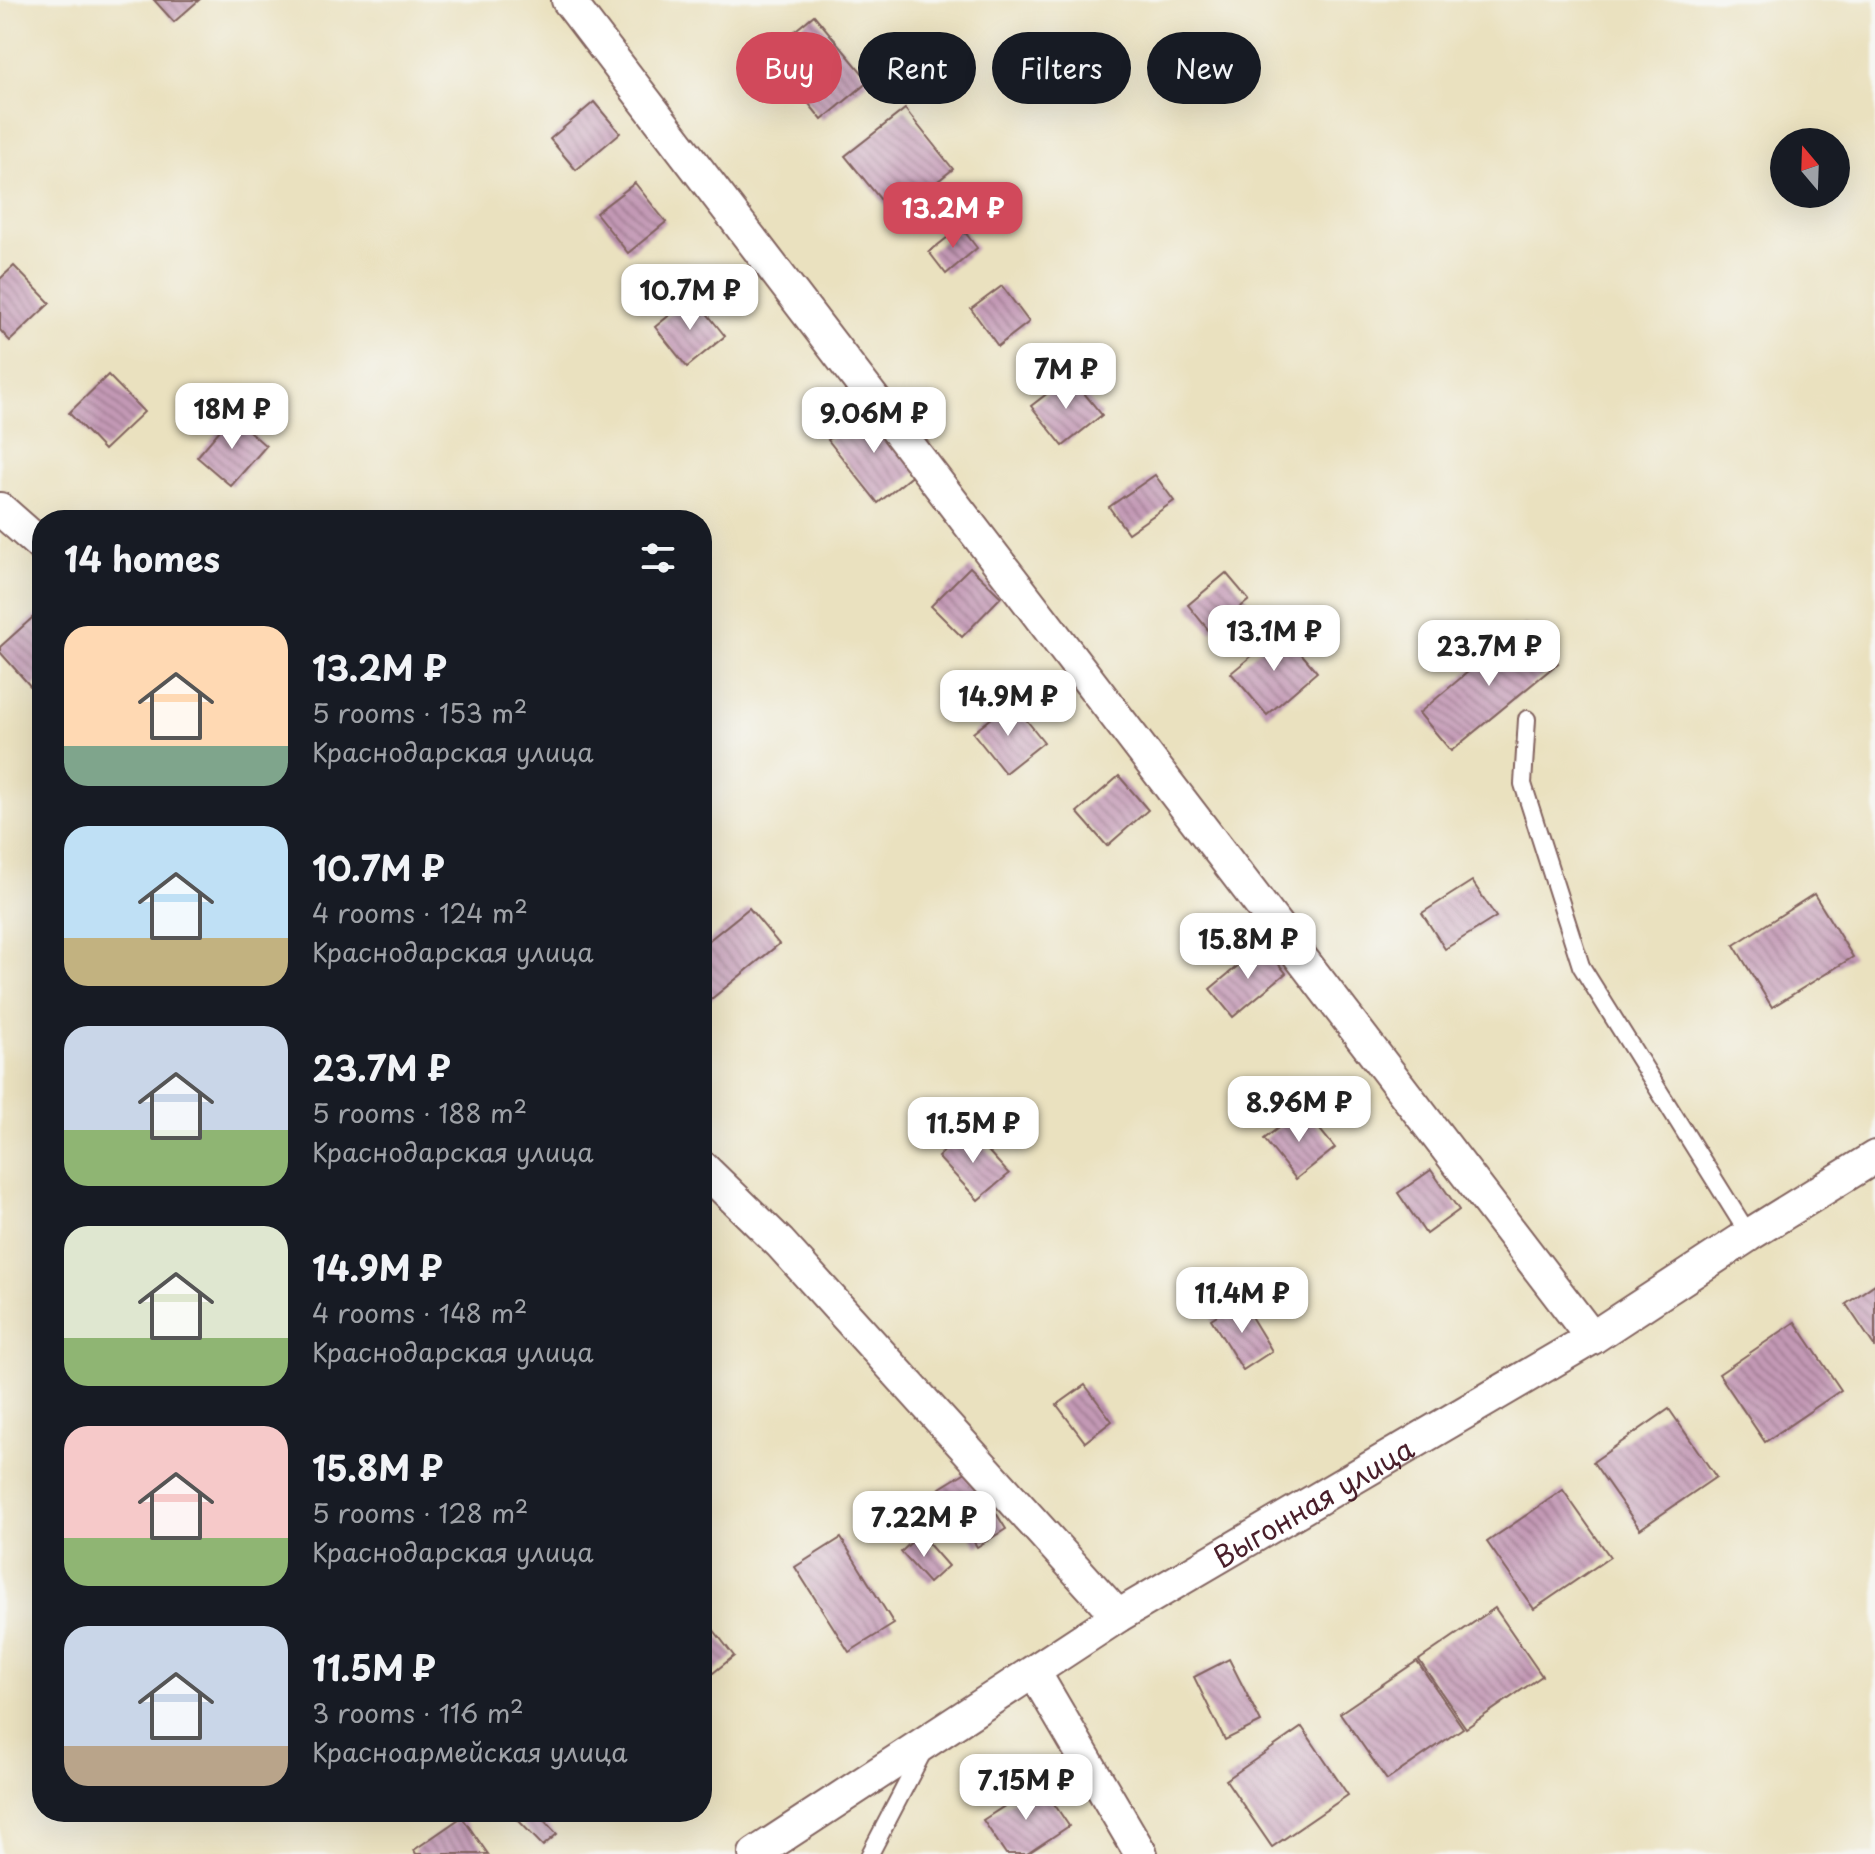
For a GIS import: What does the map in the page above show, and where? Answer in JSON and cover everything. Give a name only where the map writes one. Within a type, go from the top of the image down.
[{"type":"street","points":[[568,0],[1592,1338]]},
{"type":"street","points":[[0,509],[32,537]]},
{"type":"street","name":"Выгонная улица","points":[[755,1854],[1118,1616],[1592,1338],[1875,1157]]},
{"type":"street","points":[[712,1177],[780,1243],[1118,1616]]},
{"type":"street","points":[[1034,1672],[1141,1854]]},
{"type":"lane","points":[[1527,719],[1523,784],[1581,966],[1749,1235]]},
{"type":"lane","points":[[870,1854],[929,1740]]},
{"type":"building","points":[[154,0],[199,0],[174,22]]},
{"type":"building","points":[[814,15],[828,32],[793,32]]},
{"type":"building","points":[[842,49],[858,68],[858,90],[842,103]]},
{"type":"building","points":[[594,102],[620,133],[576,170],[550,139]]},
{"type":"building","points":[[809,104],[841,104],[822,120]]},
{"type":"building","points":[[905,109],[953,169],[894,216],[845,156]]},
{"type":"building","points":[[635,183],[666,222],[628,253],[596,213]]},
{"type":"building","points":[[961,227],[977,248],[946,274],[929,252]]},
{"type":"building","points":[[14,266],[50,303],[10,341],[0,330],[0,279]]},
{"type":"building","points":[[1002,286],[1029,322],[998,346],[971,309]]},
{"type":"building","points":[[693,296],[725,336],[687,367],[655,327]]},
{"type":"building","points":[[108,375],[144,412],[104,450],[69,413]]},
{"type":"building","points":[[1070,376],[1102,415],[1063,446],[1031,406]]},
{"type":"building","points":[[869,407],[919,470],[878,503],[828,440]]},
{"type":"building","points":[[232,416],[266,446],[231,486],[197,457]]},
{"type":"building","points":[[1155,475],[1174,501],[1128,533],[1109,507]]},
{"type":"building","points":[[970,567],[1001,597],[962,637],[931,606]]},
{"type":"building","points":[[1226,573],[1249,600],[1210,632],[1188,605]]},
{"type":"building","points":[[32,618],[32,688],[0,652],[0,647]]},
{"type":"building","points":[[1525,624],[1558,663],[1451,751],[1419,713]]},
{"type":"building","points":[[1282,631],[1317,672],[1267,715],[1231,673]]},
{"type":"building","points":[[1012,702],[1044,742],[1005,773],[973,733]]},
{"type":"building","points":[[1119,776],[1148,810],[1107,846],[1077,812]]},
{"type":"building","points":[[1472,881],[1496,917],[1445,949],[1422,913]]},
{"type":"building","points":[[1814,894],[1853,957],[1772,1007],[1734,945]]},
{"type":"building","points":[[749,908],[779,944],[712,998],[712,938]]},
{"type":"building","points":[[1263,945],[1286,973],[1233,1017],[1210,989]]},
{"type":"building","points":[[1303,1109],[1335,1148],[1296,1179],[1264,1139]]},
{"type":"building","points":[[968,1129],[1009,1174],[978,1200],[938,1157]]},
{"type":"building","points":[[1431,1170],[1459,1210],[1426,1234],[1398,1193]]},
{"type":"building","points":[[1875,1284],[1875,1347],[1846,1304]]},
{"type":"building","points":[[1241,1300],[1272,1351],[1243,1370],[1211,1319]]},
{"type":"building","points":[[1795,1322],[1841,1390],[1765,1442],[1719,1374]]},
{"type":"building","points":[[1085,1385],[1112,1421],[1085,1442],[1057,1405]]},
{"type":"building","points":[[1669,1409],[1716,1477],[1640,1529],[1593,1462]]},
{"type":"building","points":[[969,1470],[1006,1529],[977,1547],[940,1488]]},
{"type":"building","points":[[1563,1490],[1610,1557],[1534,1609],[1487,1542]]},
{"type":"building","points":[[920,1534],[948,1566],[929,1583],[901,1552]]},
{"type":"building","points":[[841,1538],[894,1624],[849,1652],[795,1567]]},
{"type":"building","points":[[1495,1608],[1542,1676],[1466,1728],[1419,1660]]},
{"type":"building","points":[[712,1628],[734,1656],[712,1674]]},
{"type":"building","points":[[1229,1659],[1261,1722],[1225,1740],[1194,1677]]},
{"type":"building","points":[[1417,1661],[1463,1728],[1387,1780],[1340,1713]]},
{"type":"building","points":[[1302,1727],[1348,1795],[1272,1847],[1226,1780]]},
{"type":"building","points":[[1040,1783],[1069,1826],[1027,1854],[1006,1854],[983,1820]]},
{"type":"building","points":[[455,1822],[466,1822],[488,1854],[416,1854],[414,1850]]},
{"type":"building","points":[[520,1822],[546,1822],[557,1834],[543,1846]]}]
